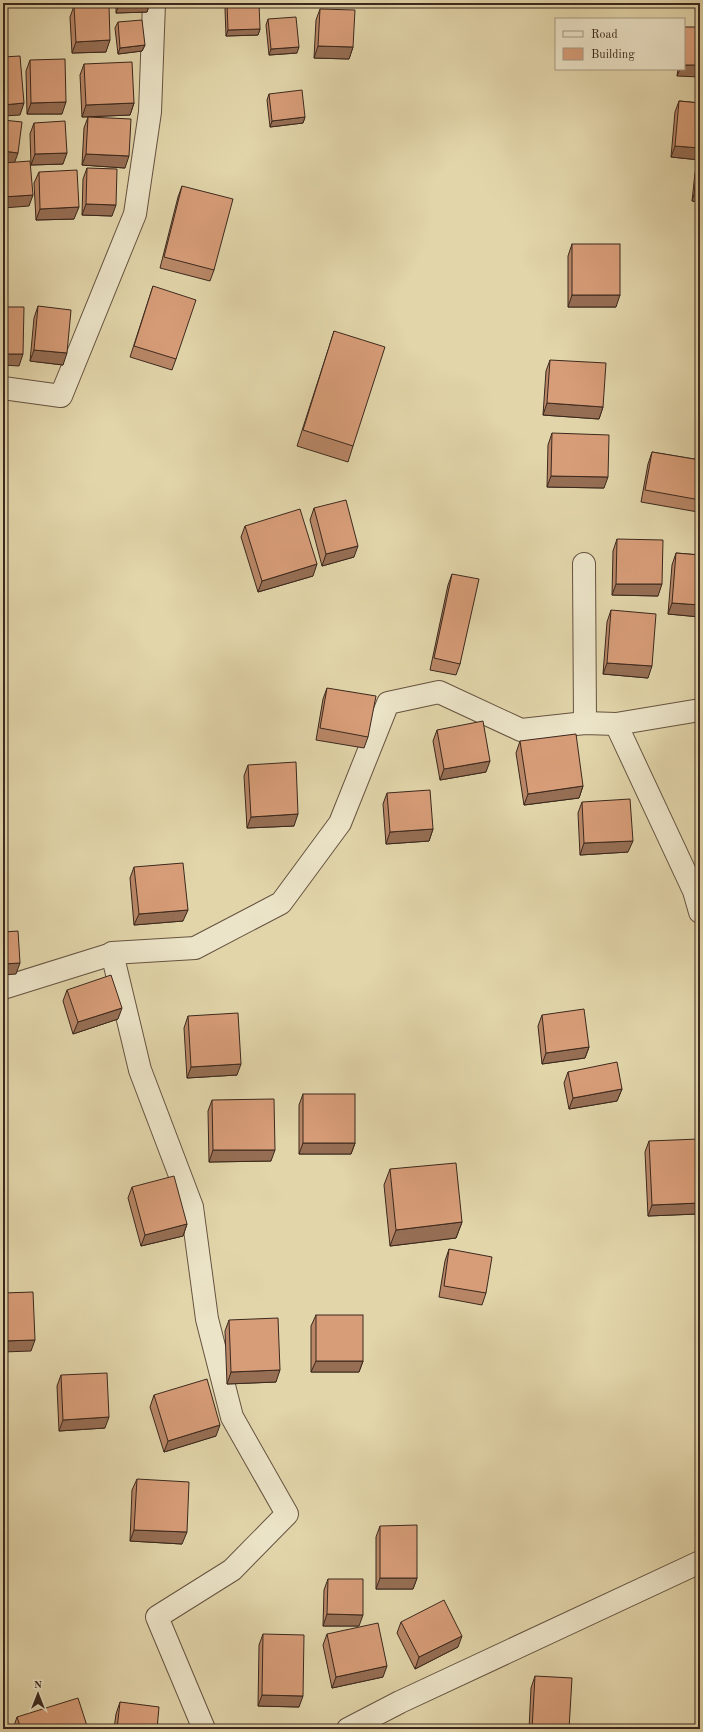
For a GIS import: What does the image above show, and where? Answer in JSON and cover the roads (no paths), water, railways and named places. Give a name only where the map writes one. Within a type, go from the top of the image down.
[{"type":"street","points":[[3,388],[61,396],[135,214],[150,112],[154,3]]},
{"type":"street","points":[[584,564],[585,723]]},
{"type":"street","points":[[3,988],[112,953],[195,948],[280,903],[340,823],[388,703],[439,692],[521,730],[585,723],[616,724],[700,710]]},
{"type":"street","points":[[616,724],[694,891],[700,912]]},
{"type":"street","points":[[112,954],[140,1070],[192,1207],[207,1319],[232,1417],[287,1514],[232,1570],[157,1616],[204,1729]]},
{"type":"street","points":[[348,1729],[407,1699],[700,1562]]}]
